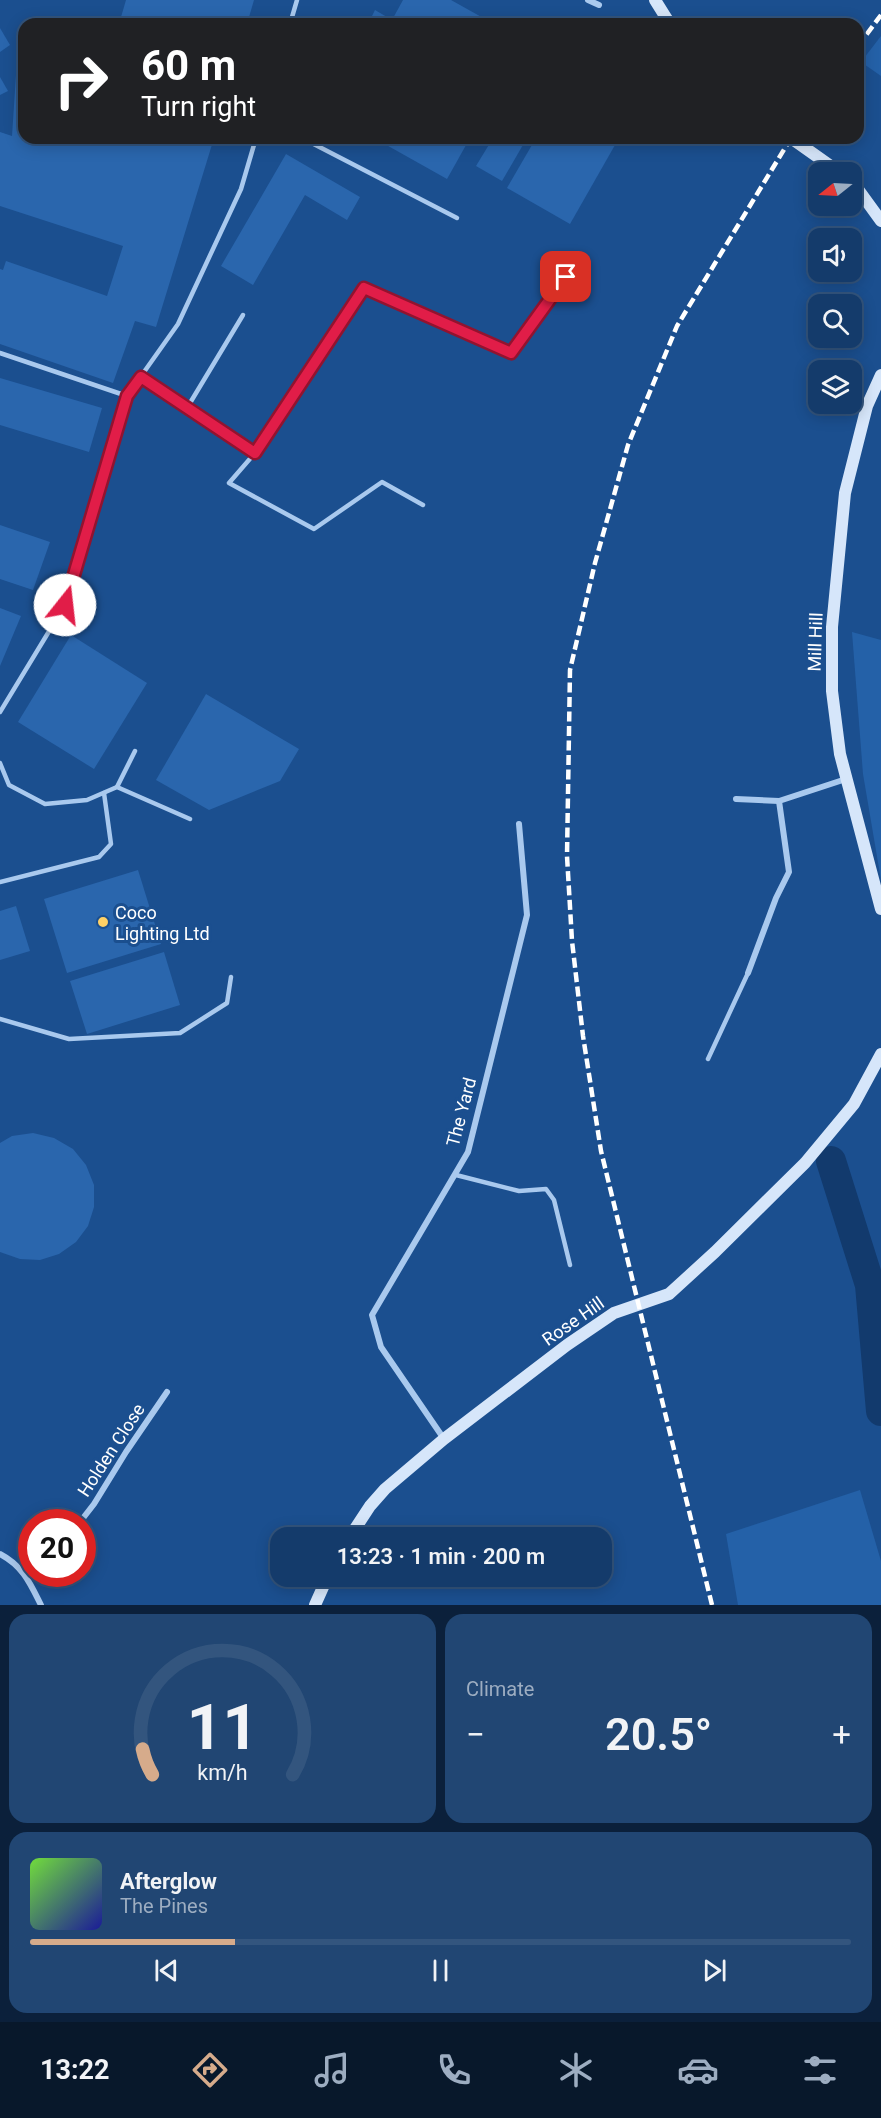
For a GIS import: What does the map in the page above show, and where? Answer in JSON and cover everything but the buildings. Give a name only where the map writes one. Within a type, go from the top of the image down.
[{"type":"street","points":[[588,0],[599,5]]},
{"type":"street","points":[[655,0],[666,18]]},
{"type":"street","points":[[799,144],[825,162]]},
{"type":"street","points":[[862,195],[881,221]]},
{"type":"street","name":"Mill Hill","points":[[881,375],[867,406],[845,493],[832,627],[832,691],[840,754],[881,909]]},
{"type":"street","points":[[736,799],[779,801],[847,778]]},
{"type":"street","points":[[748,972],[776,898],[789,872],[779,801]]},
{"type":"street","name":"The Yard","points":[[444,1438],[381,1347],[372,1315],[468,1152],[527,915],[519,824]]},
{"type":"street","name":"Rose Hill","points":[[356,1527],[385,1489],[444,1438],[614,1312],[669,1294],[805,1163],[854,1104],[881,1054]]},
{"type":"street","name":"Holden Close","points":[[90,1509],[167,1392]]},
{"type":"street","points":[[0,1554],[18,1566]]},
{"type":"street","points":[[32,1587],[42,1605]]},
{"type":"street","points":[[315,1605],[323,1587]]},
{"type":"lane","points":[[292,18],[297,0]]},
{"type":"lane","points":[[0,712],[65,605],[127,396],[178,324],[242,189],[254,144]]},
{"type":"lane","points":[[314,144],[457,218]]},
{"type":"lane","points":[[423,505],[382,482],[314,528],[230,483],[255,453],[364,288],[511,353],[566,277]]},
{"type":"lane","points":[[187,408],[243,315]]},
{"type":"lane","points":[[0,353],[127,396]]},
{"type":"lane","points":[[141,377],[255,453]]},
{"type":"lane","points":[[0,763],[9,784],[45,804],[87,800],[117,787],[135,751]]},
{"type":"lane","points":[[117,787],[190,819]]},
{"type":"lane","points":[[0,882],[99,857],[111,844],[104,793]]},
{"type":"lane","points":[[708,1059],[748,972]]},
{"type":"lane","points":[[0,1019],[69,1039],[180,1033],[227,1003],[231,976]]},
{"type":"lane","points":[[456,1175],[519,1191],[546,1189],[554,1200],[570,1264]]},
{"type":"shaded area","points":[[881,36],[881,76],[864,64],[864,58]]},
{"type":"shaded area","points":[[852,632],[881,640],[881,880],[863,774]]},
{"type":"shaded area","points":[[860,1490],[881,1561],[881,1605],[738,1605],[726,1534]]},
{"type":"waterway","points":[[831,1161],[870,1285],[881,1411]]},
{"type":"railway","points":[[864,38],[881,15]]},
{"type":"railway","points":[[712,1605],[601,1151],[583,1036],[572,941],[567,856],[570,670],[595,563],[628,445],[677,326],[787,144]]},
{"type":"place","name":"Coco Lighting Ltd","points":[[103,922]]},
{"type":"route","points":[[65,605],[127,396],[141,377],[255,453],[364,288],[511,353],[566,277]]}]
